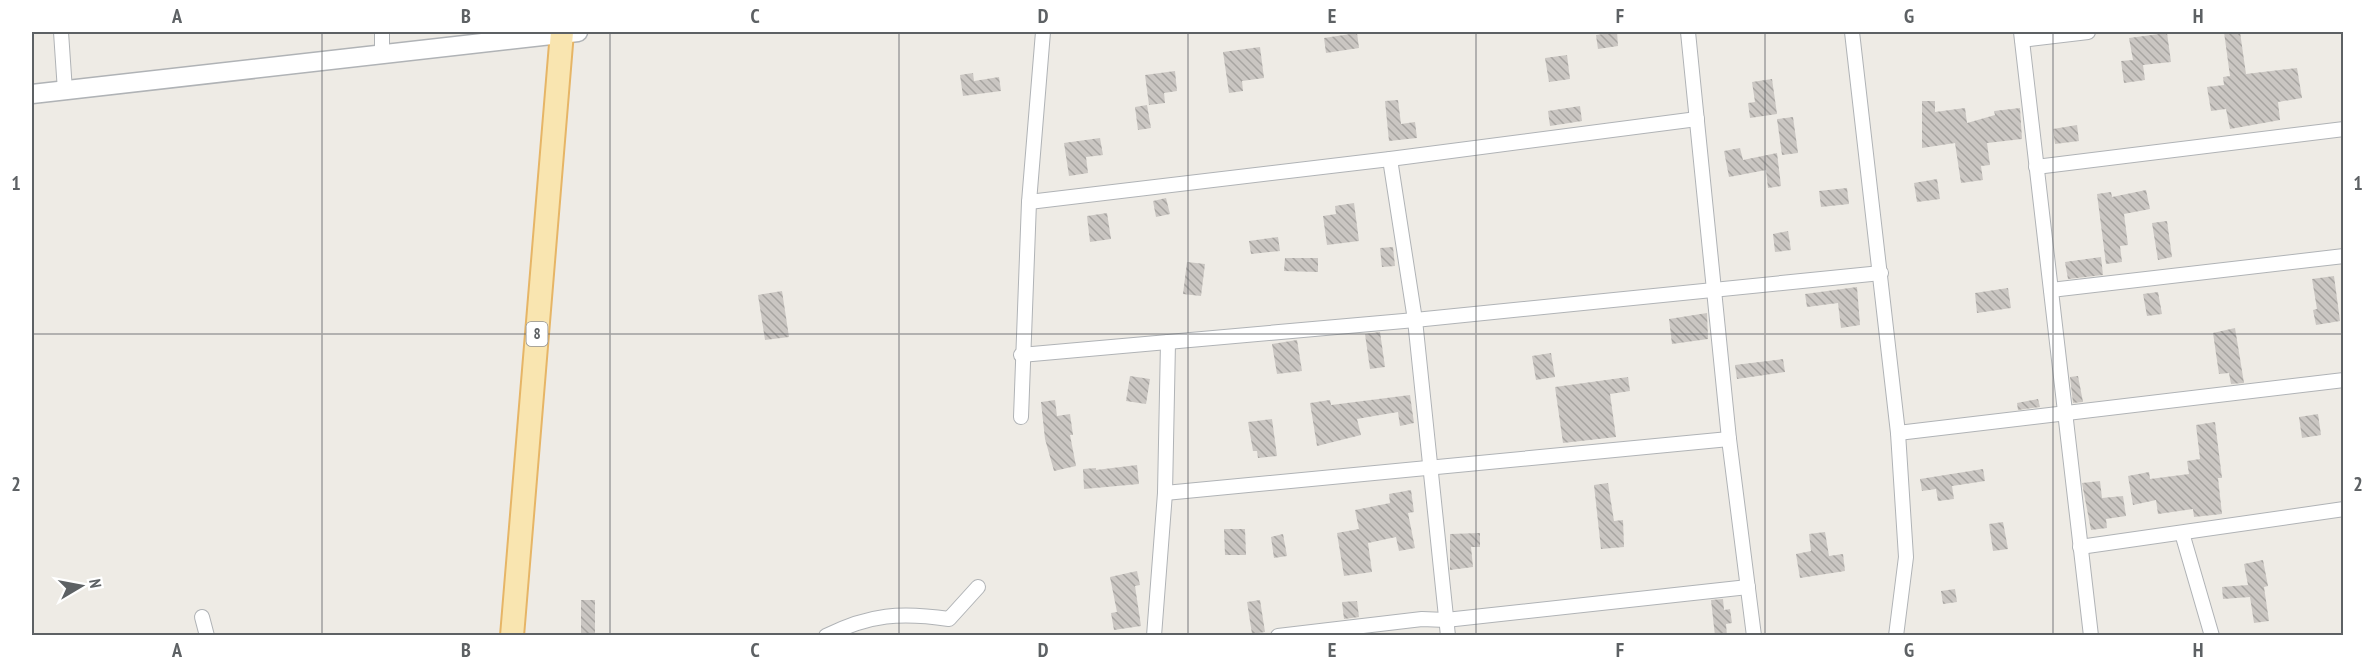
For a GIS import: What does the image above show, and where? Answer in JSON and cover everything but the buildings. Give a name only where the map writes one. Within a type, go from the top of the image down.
[{"type":"main road","name":"8","points":[[512,636],[568,32]]},
{"type":"street","points":[[61,32],[65,90]]},
{"type":"street","points":[[382,32],[382,55]]},
{"type":"street","points":[[32,94],[568,32]]},
{"type":"street","points":[[1021,417],[1029,202],[1043,32]]},
{"type":"street","points":[[1688,32],[1729,439],[1754,636]]},
{"type":"street","points":[[1852,32],[1898,433],[1905,556],[1896,636]]},
{"type":"street","points":[[2088,32],[2021,36],[2091,636]]},
{"type":"street","points":[[1029,202],[1390,159],[1697,119]]},
{"type":"street","points":[[2036,167],[2343,129]]},
{"type":"street","points":[[1390,159],[1415,320],[1448,636]]},
{"type":"street","points":[[2050,290],[2343,256]]},
{"type":"street","points":[[1022,355],[1415,320],[1881,273]]},
{"type":"street","points":[[1154,636],[1165,493],[1168,342]]},
{"type":"street","points":[[1898,433],[2065,415],[2343,380]]},
{"type":"street","points":[[1165,493],[1729,439]]},
{"type":"street","points":[[2080,547],[2343,509]]},
{"type":"street","points":[[2182,533],[2212,636]]},
{"type":"street","points":[[826,636],[857,621],[914,614],[949,619],[978,587]]},
{"type":"street","points":[[1278,636],[1422,619],[1446,620],[1748,587]]},
{"type":"street","points":[[202,617],[207,636]]}]
